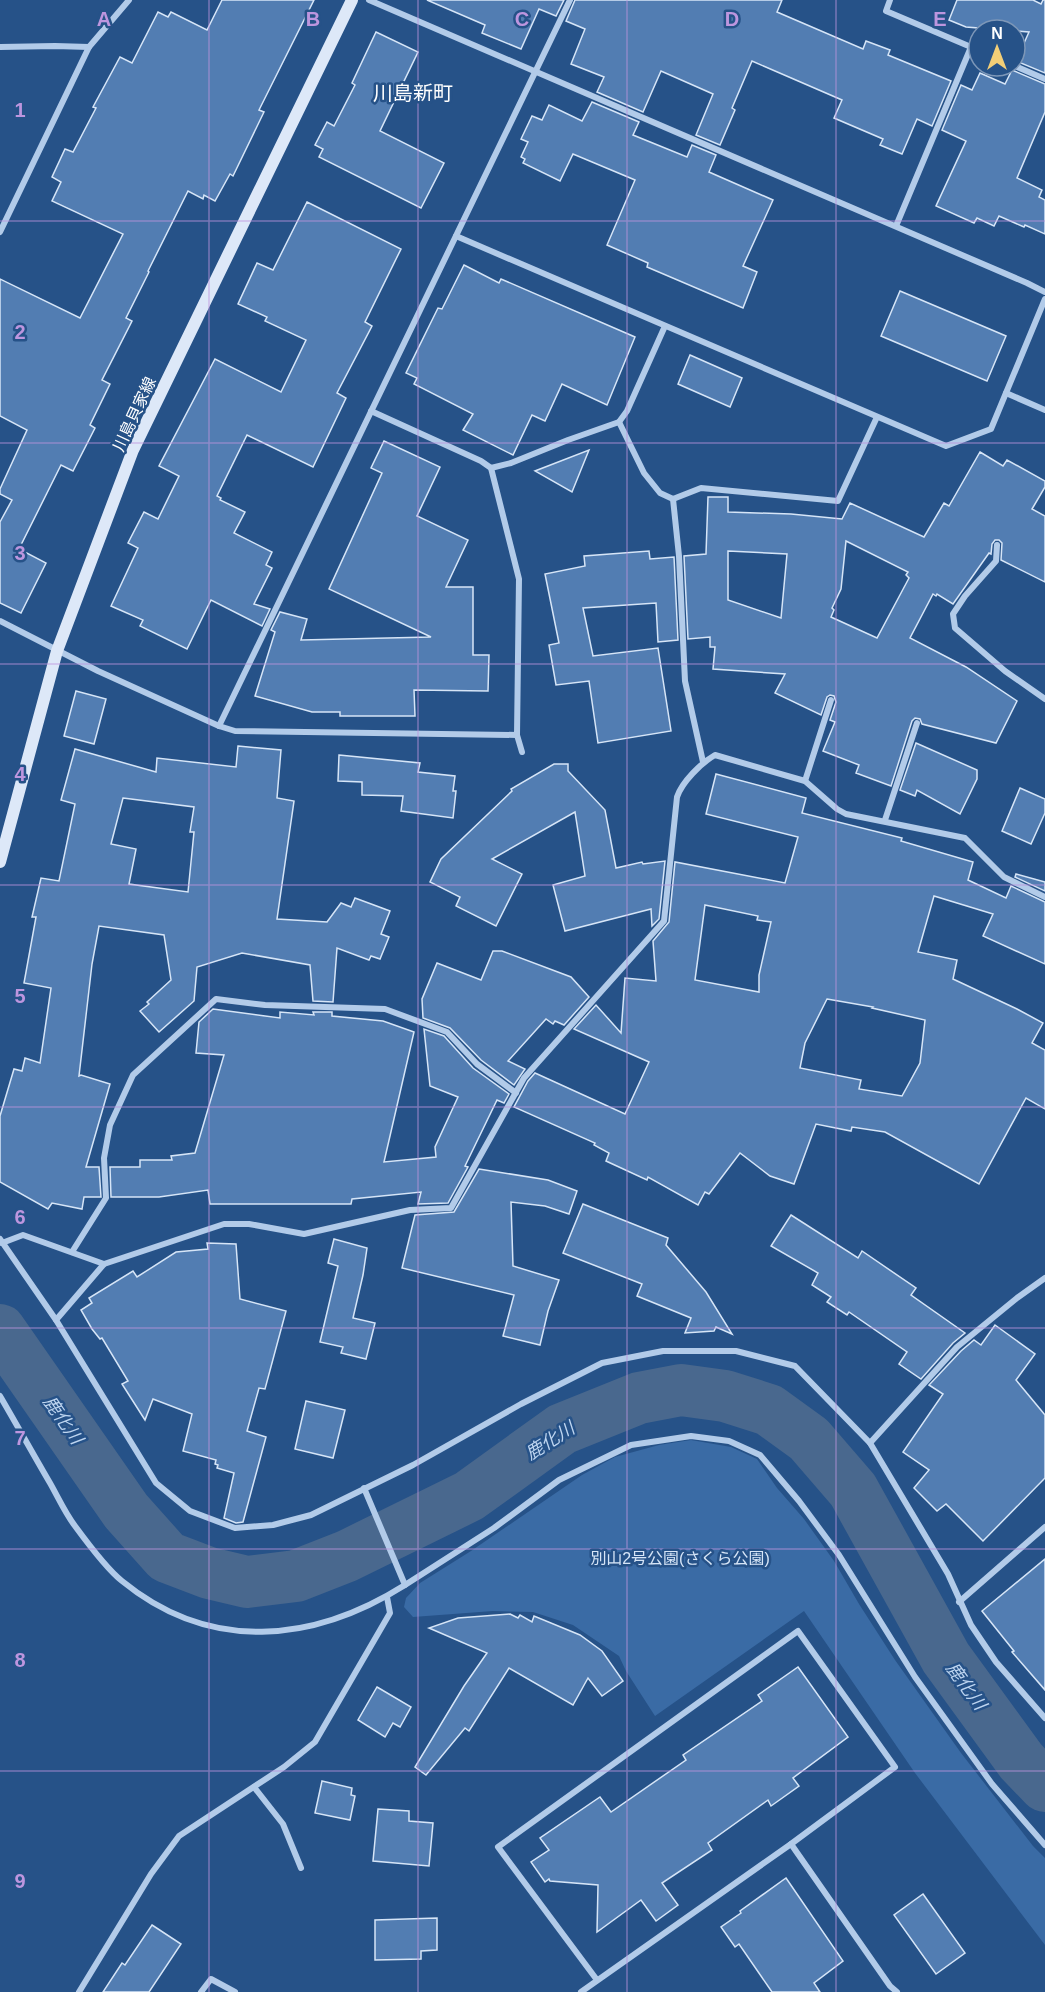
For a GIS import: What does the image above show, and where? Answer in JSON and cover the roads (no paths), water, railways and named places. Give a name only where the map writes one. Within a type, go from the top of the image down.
[{"type":"main road","name":"川島貝家線","points":[[0,862],[57,651],[133,450],[352,0]]},
{"type":"street","points":[[0,232],[89,47],[129,0]]},
{"type":"street","points":[[369,0],[1045,292]]},
{"type":"street","points":[[219,726],[570,0]]},
{"type":"street","points":[[890,0],[886,10],[967,45]]},
{"type":"street","points":[[0,47],[89,47]]},
{"type":"street","points":[[896,226],[967,57]]},
{"type":"street","points":[[1027,71],[1045,79]]},
{"type":"street","points":[[456,236],[946,446],[991,429],[1045,299]]},
{"type":"street","points":[[491,468],[511,463],[619,422],[627,411],[665,326]]},
{"type":"street","points":[[1006,393],[1045,410]]},
{"type":"street","points":[[371,411],[481,461],[491,468],[519,579],[517,735],[522,752]]},
{"type":"street","points":[[619,422],[644,473],[660,493],[673,499],[701,488],[838,501],[877,417]]},
{"type":"street","points":[[673,499],[679,556],[685,681],[703,762]]},
{"type":"street","points":[[997,545],[996,561],[965,596],[953,614],[955,628],[1005,671],[1045,699]]},
{"type":"street","points":[[0,621],[57,651],[234,731],[517,735]]},
{"type":"street","points":[[806,781],[831,700]]},
{"type":"street","points":[[885,820],[917,723]]},
{"type":"street","points":[[56,1320],[104,1264],[224,1224],[249,1224],[304,1234],[410,1210],[451,1208],[524,1078],[664,921],[677,797],[680,788],[703,762],[715,755],[806,781],[837,809],[846,813],[965,838],[1004,877],[1045,897]]},
{"type":"street","points":[[72,1252],[106,1198],[104,1158],[110,1125],[133,1076],[216,999],[264,1005],[385,1009],[447,1032],[477,1064],[516,1092]]},
{"type":"street","points":[[104,1264],[23,1235],[1,1241],[56,1320],[156,1483],[190,1511],[235,1528],[273,1525],[310,1515],[413,1465],[521,1404],[602,1363],[663,1351],[736,1351],[795,1366],[870,1443],[948,1574],[971,1625],[996,1662],[1045,1718]]},
{"type":"street","points":[[870,1443],[957,1347],[1045,1278]]},
{"type":"street","points":[[0,1396],[73,1525],[120,1580],[145,1598],[177,1614],[212,1627],[237,1632],[273,1632],[319,1624],[375,1603],[494,1528],[559,1480],[631,1445],[691,1436],[729,1442],[760,1455],[800,1501],[839,1555],[915,1677],[992,1784],[1045,1845]]},
{"type":"street","points":[[364,1488],[405,1585]]},
{"type":"street","points":[[959,1602],[1045,1527]]},
{"type":"street","points":[[79,1992],[151,1874],[179,1836],[284,1767],[315,1742],[390,1613],[387,1597]]},
{"type":"street","points":[[581,1992],[791,1844],[895,1767],[798,1631],[498,1847],[597,1980]]},
{"type":"street","points":[[254,1787],[283,1824],[301,1868]]},
{"type":"street","points":[[791,1844],[890,1986],[897,1992]]},
{"type":"street","points":[[201,1992],[210,1979],[235,1992]]},
{"type":"street","points":[[882,1992],[890,1986]]},
{"type":"waterway","name":"鹿化川","points":[[0,1330],[126,1511],[167,1557],[209,1573],[247,1582],[296,1576],[347,1556],[469,1496],[562,1429],[639,1398],[681,1390],[725,1396],[769,1410],[809,1439],[853,1490],[946,1658],[1021,1761],[1045,1786]]},
{"type":"district","name":"川島新町","points":[[413,93]]},
{"type":"park label","name":"別山2号公園(さくら公園)","points":[[680,1558]]}]
